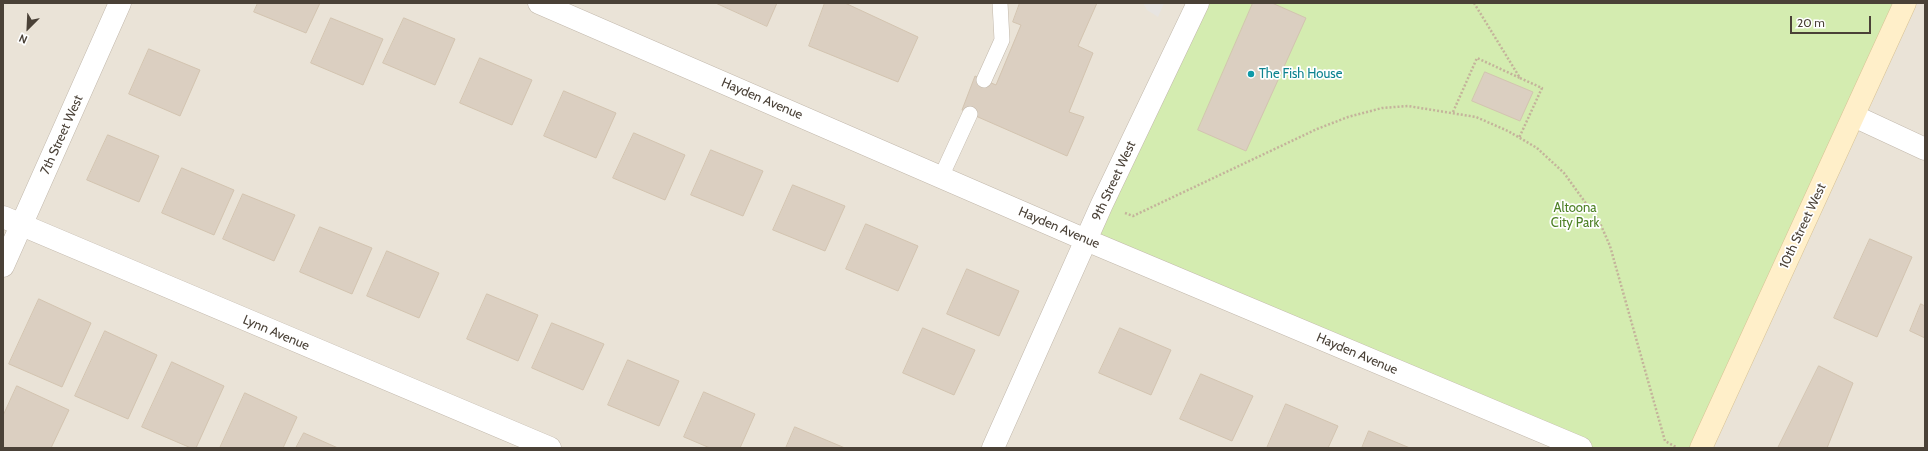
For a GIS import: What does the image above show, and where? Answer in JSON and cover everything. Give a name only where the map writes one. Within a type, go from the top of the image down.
[{"type":"street","name":"7th Street West","points":[[3,266],[13,221],[120,3]]},
{"type":"street","name":"Hayden Avenue","points":[[539,3],[1086,240],[1581,448]]},
{"type":"street","name":"9th Street West","points":[[993,448],[1102,204],[1198,3]]},
{"type":"street","name":"10th Street West","points":[[1701,448],[1905,3]]},
{"type":"street","points":[[1854,116],[1925,149]]},
{"type":"street","name":"Lynn Avenue","points":[[13,221],[550,448]]},
{"type":"lane","points":[[984,80],[1002,40],[1000,3]]},
{"type":"lane","points":[[941,177],[970,114]]},
{"type":"path","points":[[1474,3],[1520,78]]},
{"type":"path","points":[[1453,112],[1477,58],[1542,88],[1520,138]]},
{"type":"path","points":[[1102,204],[1133,216],[1316,130],[1355,115],[1382,108],[1408,106],[1453,112],[1476,117],[1520,138],[1537,148],[1564,173],[1600,223],[1610,246],[1665,441],[1679,448]]},
{"type":"shaded area","points":[[3,3],[1925,3],[1925,448],[3,448]]},
{"type":"shaded area","points":[[1143,3],[1164,3],[1158,17],[1147,10]]},
{"type":"green space","name":"Altoona City Park","points":[[1198,3],[1905,3],[1701,448],[1581,448],[1086,240]]},
{"type":"building","points":[[258,3],[320,3],[306,33],[254,12]]},
{"type":"building","points":[[716,3],[777,3],[767,26]]},
{"type":"building","points":[[825,3],[845,3],[918,37],[898,82],[809,46]]},
{"type":"building","points":[[1020,3],[1097,3],[1078,46],[1093,53],[1069,112],[1084,117],[1067,156],[962,110],[975,76],[996,85],[1021,25],[1013,22]]},
{"type":"building","name":"The Fish House","points":[[1253,3],[1272,3],[1306,18],[1246,151],[1198,130]]},
{"type":"building","points":[[331,18],[383,39],[363,85],[311,63]]},
{"type":"building","points":[[404,18],[455,39],[435,85],[383,63]]},
{"type":"building","points":[[149,49],[200,70],[180,116],[129,94]]},
{"type":"building","points":[[480,58],[532,80],[512,125],[460,103]]},
{"type":"building","points":[[1485,72],[1533,92],[1520,121],[1472,101]]},
{"type":"building","points":[[564,91],[616,113],[596,158],[544,136]]},
{"type":"building","points":[[634,133],[685,155],[665,200],[613,178]]},
{"type":"building","points":[[108,135],[159,156],[139,202],[87,180]]},
{"type":"building","points":[[711,150],[763,171],[743,216],[691,195]]},
{"type":"building","points":[[182,168],[234,190],[214,235],[162,213]]},
{"type":"building","points":[[793,185],[845,206],[825,251],[773,230]]},
{"type":"building","points":[[243,194],[295,215],[274,261],[223,239]]},
{"type":"building","points":[[866,224],[918,246],[898,291],[846,269]]},
{"type":"building","points":[[320,227],[372,248],[352,294],[300,272]]},
{"type":"building","points":[[1870,239],[1912,257],[1877,337],[1834,318]]},
{"type":"building","points":[[387,251],[439,273],[419,318],[367,296]]},
{"type":"building","points":[[967,269],[1019,291],[999,336],[947,314]]},
{"type":"building","points":[[487,294],[538,315],[518,361],[467,339]]},
{"type":"building","points":[[39,299],[91,323],[62,387],[9,364]]},
{"type":"building","points":[[1921,304],[1925,306],[1925,338],[1910,331]]},
{"type":"building","points":[[552,323],[604,344],[583,390],[532,368]]},
{"type":"building","points":[[923,328],[975,350],[954,395],[903,373]]},
{"type":"building","points":[[1120,328],[1171,350],[1151,395],[1099,373]]},
{"type":"building","points":[[105,331],[157,355],[128,419],[75,396]]},
{"type":"building","points":[[628,360],[679,381],[659,426],[608,405]]},
{"type":"building","points":[[172,362],[224,386],[196,448],[191,448],[142,427]]},
{"type":"building","points":[[1819,366],[1853,383],[1827,448],[1778,448]]},
{"type":"building","points":[[1201,374],[1253,396],[1232,441],[1180,419]]},
{"type":"building","points":[[17,386],[69,410],[51,448],[3,448],[3,416]]},
{"type":"building","points":[[704,392],[755,414],[740,448],[710,448],[684,437]]},
{"type":"building","points":[[245,393],[297,417],[283,448],[220,448]]},
{"type":"building","points":[[1286,404],[1338,426],[1328,448],[1267,448]]},
{"type":"building","points":[[795,427],[845,448],[786,448]]},
{"type":"building","points":[[1369,431],[1410,448],[1362,448]]},
{"type":"building","points":[[304,433],[338,448],[296,448]]},
{"type":"place","name":"The Fish House","points":[[1251,74]]}]
